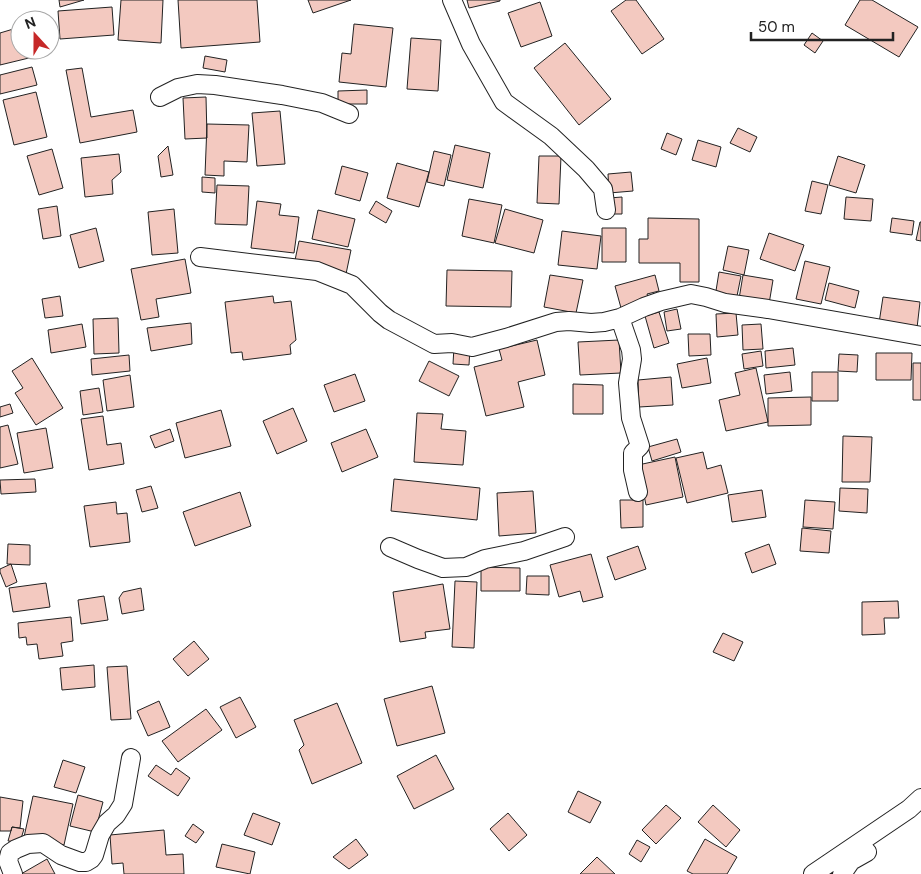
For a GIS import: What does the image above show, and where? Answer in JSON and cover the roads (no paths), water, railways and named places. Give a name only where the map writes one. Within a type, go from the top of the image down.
[{"type":"street","points":[[452,0],[470,44],[504,102],[550,136],[586,169],[602,189],[606,210]]},
{"type":"street","points":[[160,97],[178,88],[198,84],[215,85],[322,103],[349,114]]},
{"type":"street","points":[[200,257],[317,271],[352,285],[389,320],[434,344],[452,343],[472,347],[556,322],[591,323],[620,318],[644,306],[690,294],[725,303],[768,308],[921,336]]},
{"type":"street","points":[[620,318],[631,350],[632,359],[628,382],[631,418],[640,446],[633,453],[633,470],[638,492]]},
{"type":"street","points":[[390,547],[443,568],[451,568],[466,567],[485,559],[524,551],[565,537]]},
{"type":"street","points":[[13,874],[8,861],[10,853],[28,844],[43,843],[61,855],[80,862],[86,862],[91,859],[107,823],[116,815],[123,804],[131,758]]},
{"type":"street","points":[[813,874],[915,803]]},
{"type":"street","points":[[842,874],[851,861],[867,852],[888,833],[915,803]]}]
